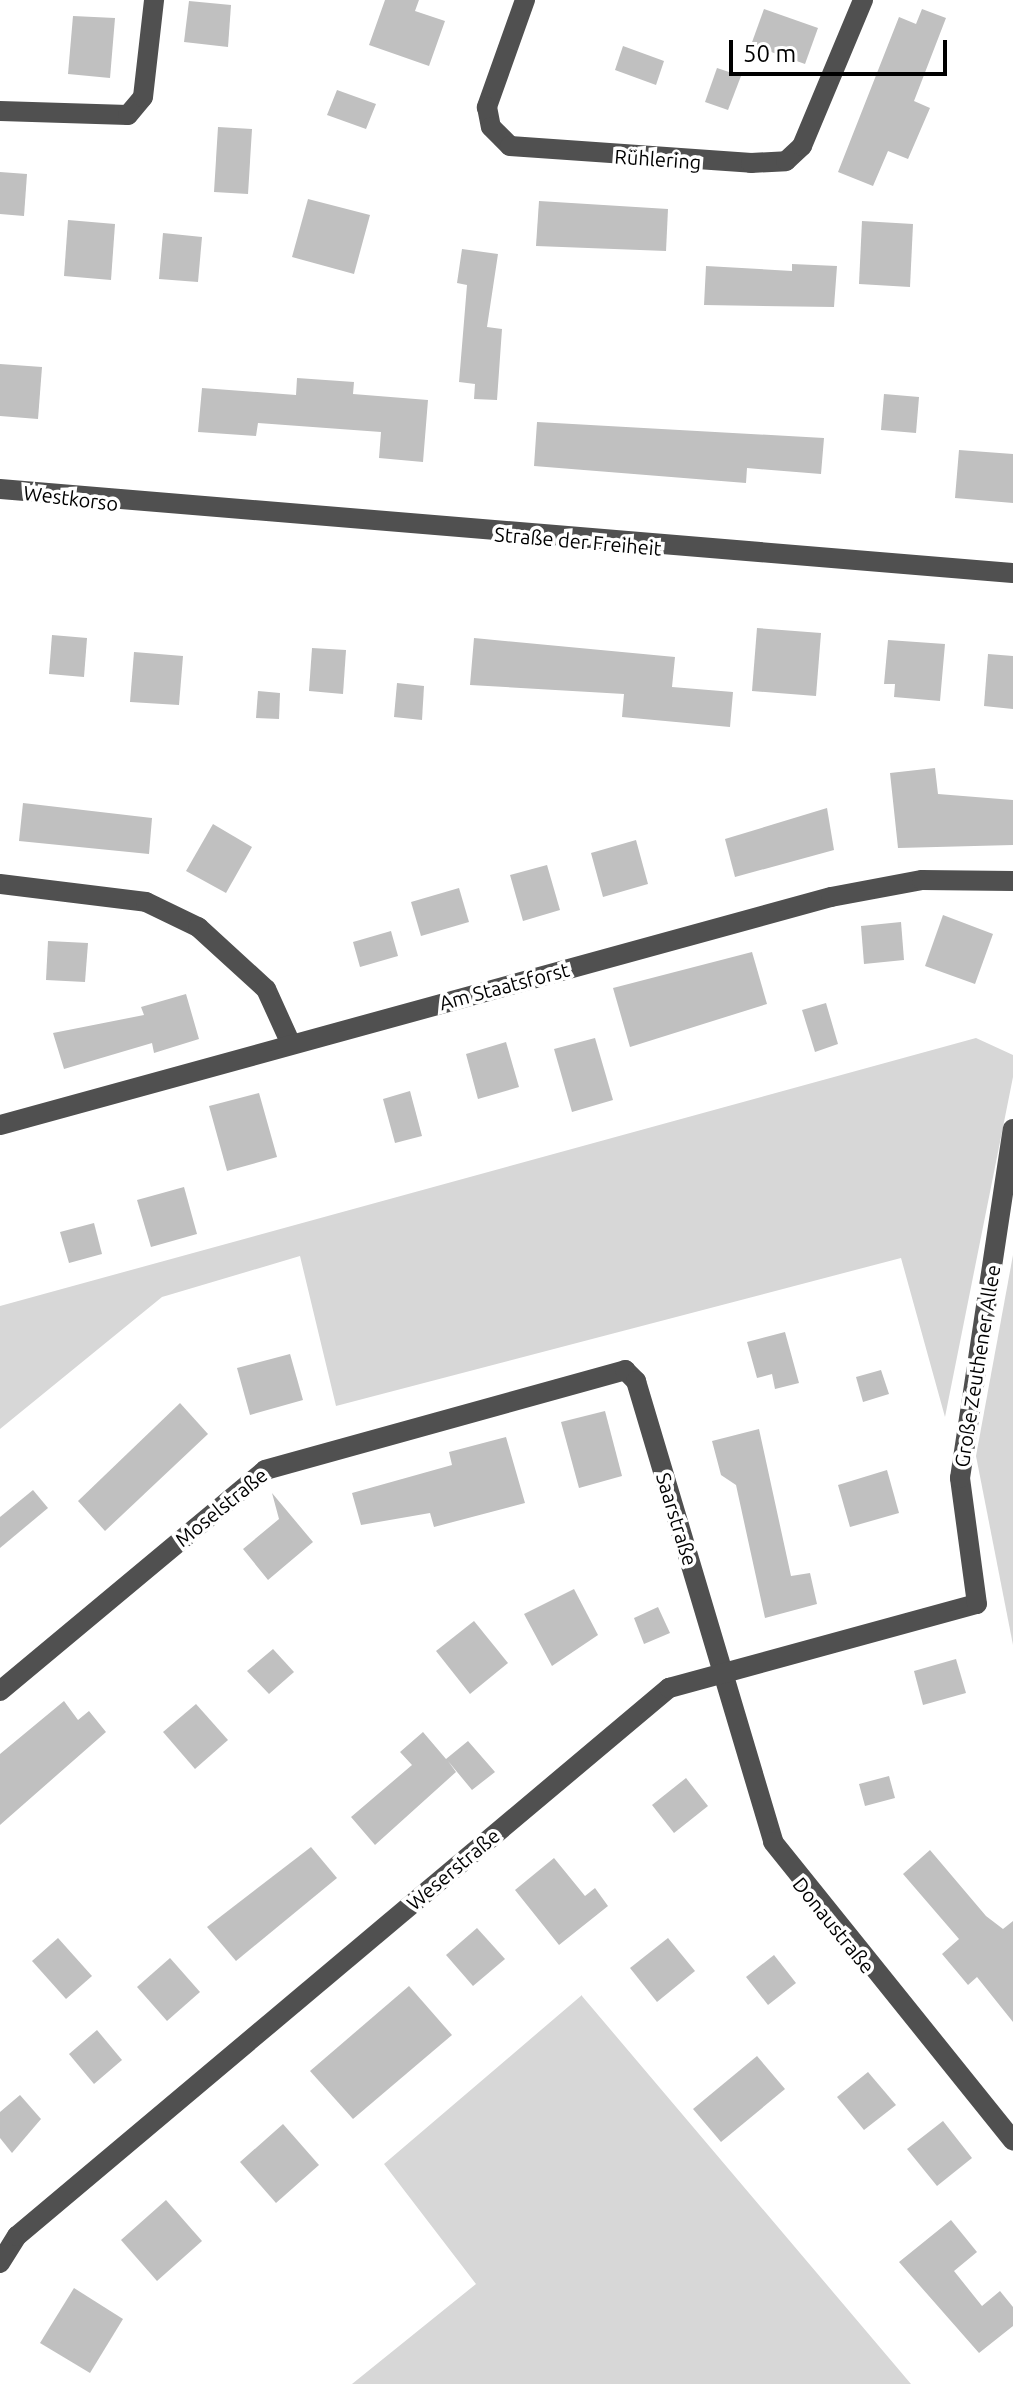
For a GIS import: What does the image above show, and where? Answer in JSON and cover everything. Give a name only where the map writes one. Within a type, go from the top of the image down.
[{"type":"street","points":[[0,111],[128,115],[143,97],[154,0]]},
{"type":"street","name":"Rühlering","points":[[525,0],[487,107],[491,127],[510,146],[751,163],[786,161],[802,146],[863,0]]},
{"type":"street","name":"Westkorso","points":[[0,489],[142,507]]},
{"type":"street","name":"Straße der Freiheit","points":[[142,507],[1013,573]]},
{"type":"street","name":"Am Staatsforst","points":[[0,1125],[831,897],[922,880],[1013,881]]},
{"type":"street","points":[[0,884],[146,902],[198,927],[266,989],[291,1044]]},
{"type":"street","name":"Große Zeuthener Allee","points":[[977,1604],[960,1478],[1013,1129]]},
{"type":"street","name":"Saarstraße","points":[[625,1370],[636,1381],[723,1673]]},
{"type":"street","name":"Moselstraße","points":[[0,1691],[265,1470],[625,1370]]},
{"type":"street","name":"Weserstraße","points":[[0,2263],[17,2236],[669,1688],[977,1604]]},
{"type":"street","name":"Donaustraße","points":[[723,1673],[784,1863],[1013,2140]]},
{"type":"shaded area","points":[[976,1038],[1013,1055],[1013,1077],[945,1417],[901,1258],[336,1406],[300,1256],[162,1297],[0,1429],[0,1306]]},
{"type":"shaded area","points":[[1013,1255],[1013,1645],[976,1456]]},
{"type":"shaded area","points":[[582,1995],[911,2384],[352,2384],[476,2284],[384,2164]]},
{"type":"building","points":[[385,0],[419,0],[415,11],[445,21],[429,66],[369,45]]},
{"type":"building","points":[[189,1],[231,5],[228,47],[184,42]]},
{"type":"building","points":[[764,9],[818,28],[805,64],[751,45]]},
{"type":"building","points":[[922,9],[946,18],[914,101],[930,108],[908,159],[888,151],[873,186],[838,172],[899,17],[916,24]]},
{"type":"building","points":[[73,16],[115,18],[110,78],[68,74]]},
{"type":"building","points":[[623,46],[664,61],[656,85],[615,70]]},
{"type":"building","points":[[717,68],[741,76],[728,110],[705,102]]},
{"type":"building","points":[[337,90],[376,104],[366,129],[327,115]]},
{"type":"building","points":[[218,127],[252,129],[248,194],[214,192]]},
{"type":"building","points":[[0,172],[27,174],[24,216],[0,214]]},
{"type":"building","points":[[308,199],[370,215],[354,274],[292,257]]},
{"type":"building","points":[[539,201],[668,209],[666,251],[536,246]]},
{"type":"building","points":[[68,220],[115,224],[111,280],[64,276]]},
{"type":"building","points":[[862,221],[913,224],[910,287],[859,284]]},
{"type":"building","points":[[163,233],[202,237],[198,282],[159,279]]},
{"type":"building","points":[[462,249],[498,254],[487,327],[502,329],[497,400],[474,399],[475,384],[459,382],[467,285],[457,283]]},
{"type":"building","points":[[792,264],[837,266],[834,307],[704,305],[706,266],[792,271]]},
{"type":"building","points":[[0,364],[42,367],[38,419],[0,416]]},
{"type":"building","points":[[297,378],[354,382],[353,394],[428,400],[423,462],[379,458],[381,432],[258,423],[256,436],[198,432],[202,388],[296,395]]},
{"type":"building","points":[[884,394],[919,397],[916,433],[881,430]]},
{"type":"building","points":[[537,422],[824,438],[821,474],[747,468],[746,483],[534,466]]},
{"type":"building","points":[[959,450],[1013,454],[1013,503],[955,498]]},
{"type":"building","points":[[757,628],[821,633],[816,696],[752,691]]},
{"type":"building","points":[[52,635],[87,638],[84,677],[49,674]]},
{"type":"building","points":[[474,638],[675,657],[672,687],[733,692],[730,727],[622,717],[624,694],[470,685]]},
{"type":"building","points":[[888,640],[945,644],[940,701],[894,697],[895,684],[884,684]]},
{"type":"building","points":[[312,648],[346,650],[343,694],[309,691]]},
{"type":"building","points":[[134,652],[183,656],[179,705],[130,702]]},
{"type":"building","points":[[988,654],[1013,656],[1013,709],[984,706]]},
{"type":"building","points":[[397,683],[424,686],[422,720],[394,717]]},
{"type":"building","points":[[258,691],[280,693],[279,719],[256,718]]},
{"type":"building","points":[[935,768],[938,794],[1013,800],[1013,845],[898,848],[890,773]]},
{"type":"building","points":[[23,803],[152,818],[149,854],[19,841]]},
{"type":"building","points":[[827,808],[834,850],[735,877],[725,839]]},
{"type":"building","points":[[213,824],[252,847],[226,893],[186,871]]},
{"type":"building","points":[[636,840],[648,884],[603,897],[591,853]]},
{"type":"building","points":[[547,865],[560,910],[523,921],[510,875]]},
{"type":"building","points":[[459,888],[469,922],[421,936],[411,902]]},
{"type":"building","points":[[943,915],[993,934],[975,984],[925,966]]},
{"type":"building","points":[[901,922],[904,960],[864,964],[861,926]]},
{"type":"building","points":[[391,931],[398,956],[360,967],[353,942]]},
{"type":"building","points":[[48,941],[88,943],[85,982],[46,980]]},
{"type":"building","points":[[752,952],[767,1004],[630,1047],[613,988]]},
{"type":"building","points":[[186,994],[199,1039],[154,1053],[152,1043],[64,1069],[53,1033],[144,1015],[141,1007]]},
{"type":"building","points":[[826,1003],[838,1044],[815,1052],[802,1010]]},
{"type":"building","points":[[595,1038],[613,1100],[572,1112],[554,1049]]},
{"type":"building","points":[[506,1042],[519,1087],[478,1099],[466,1054]]},
{"type":"building","points":[[410,1091],[422,1136],[395,1143],[383,1099]]},
{"type":"building","points":[[259,1093],[277,1157],[227,1171],[209,1106]]},
{"type":"building","points":[[184,1187],[197,1234],[151,1247],[137,1200]]},
{"type":"building","points":[[94,1223],[102,1254],[69,1263],[60,1232]]},
{"type":"building","points":[[785,1332],[799,1383],[775,1389],[772,1374],[757,1378],[747,1342]]},
{"type":"building","points":[[290,1354],[303,1400],[250,1415],[237,1368]]},
{"type":"building","points":[[881,1370],[889,1394],[863,1402],[856,1377]]},
{"type":"building","points":[[180,1403],[208,1434],[105,1531],[78,1501]]},
{"type":"building","points":[[605,1411],[622,1476],[579,1488],[561,1422]]},
{"type":"building","points":[[759,1429],[791,1576],[810,1573],[817,1604],[765,1618],[736,1485],[721,1475],[712,1441]]},
{"type":"building","points":[[506,1437],[525,1503],[434,1527],[430,1513],[361,1525],[352,1493],[452,1465],[449,1452]]},
{"type":"building","points":[[887,1470],[899,1513],[850,1527],[838,1485]]},
{"type":"building","points":[[33,1490],[48,1508],[0,1548],[0,1517]]},
{"type":"building","points":[[272,1493],[313,1542],[268,1580],[243,1549],[279,1519]]},
{"type":"building","points":[[574,1589],[598,1635],[552,1666],[524,1614]]},
{"type":"building","points":[[658,1607],[670,1633],[644,1644],[634,1618]]},
{"type":"building","points":[[474,1621],[508,1663],[470,1694],[436,1651]]},
{"type":"building","points":[[273,1649],[294,1672],[269,1694],[247,1671]]},
{"type":"building","points":[[956,1659],[966,1693],[923,1705],[914,1671]]},
{"type":"building","points":[[64,1701],[78,1720],[89,1711],[106,1732],[0,1825],[0,1754]]},
{"type":"building","points":[[196,1704],[228,1740],[195,1769],[163,1732]]},
{"type":"building","points":[[423,1732],[446,1759],[468,1741],[495,1772],[472,1790],[448,1761],[456,1772],[375,1845],[351,1817],[412,1765],[400,1752]]},
{"type":"building","points":[[889,1776],[895,1798],[865,1806],[859,1784]]},
{"type":"building","points":[[686,1778],[708,1806],[674,1833],[652,1805]]},
{"type":"building","points":[[311,1847],[337,1878],[236,1961],[207,1927]]},
{"type":"building","points":[[930,1850],[986,1916],[1003,1929],[1013,1921],[1013,2022],[977,1977],[968,1985],[942,1954],[959,1939],[903,1874]]},
{"type":"building","points":[[554,1858],[585,1896],[595,1888],[608,1906],[559,1945],[515,1890]]},
{"type":"building","points":[[477,1928],[505,1959],[473,1986],[446,1955]]},
{"type":"building","points":[[58,1938],[92,1976],[66,1999],[32,1961]]},
{"type":"building","points":[[668,1938],[695,1971],[657,2002],[630,1968]]},
{"type":"building","points":[[774,1955],[796,1983],[768,2005],[746,1977]]},
{"type":"building","points":[[170,1958],[200,1992],[167,2021],[137,1987]]},
{"type":"building","points":[[409,1986],[452,2035],[353,2119],[310,2071]]},
{"type":"building","points":[[97,2030],[122,2060],[94,2084],[69,2054]]},
{"type":"building","points":[[757,2056],[785,2089],[721,2142],[693,2109]]},
{"type":"building","points":[[868,2072],[896,2105],[864,2130],[837,2097]]},
{"type":"building","points":[[20,2095],[41,2119],[12,2153],[0,2138],[0,2112]]},
{"type":"building","points":[[943,2121],[972,2158],[937,2186],[907,2149]]},
{"type":"building","points":[[283,2124],[319,2165],[276,2203],[240,2162]]},
{"type":"building","points":[[166,2200],[202,2241],[157,2281],[121,2240]]},
{"type":"building","points":[[951,2220],[977,2252],[954,2271],[982,2306],[1000,2291],[1013,2307],[1013,2326],[979,2353],[899,2262]]},
{"type":"building","points":[[74,2288],[123,2319],[90,2373],[40,2343]]}]
